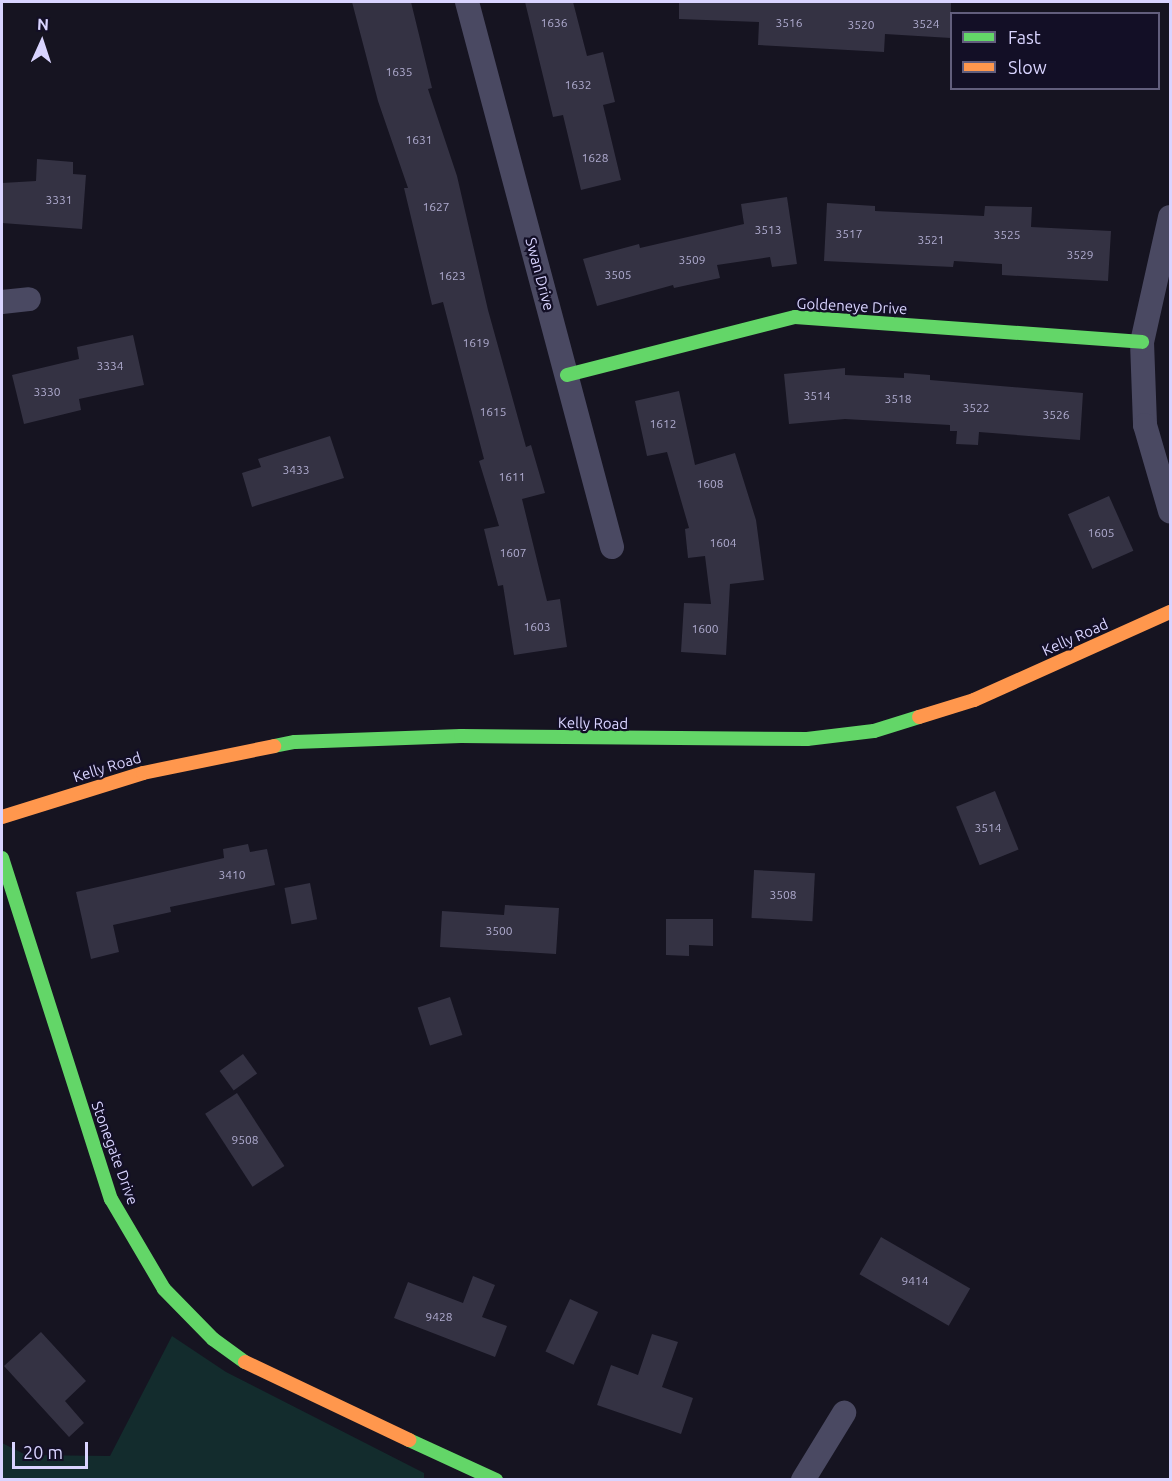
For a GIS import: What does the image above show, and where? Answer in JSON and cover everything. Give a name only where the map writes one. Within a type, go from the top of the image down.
[{"type":"street","name":"Swan Drive","points":[[466,2],[612,547]]},
{"type":"street","points":[[1170,217],[1142,342],[1145,425],[1170,511]]},
{"type":"street","points":[[2,302],[29,299]]},
{"type":"street","name":"Goldeneye Drive","points":[[567,375],[795,317],[1142,342]]},
{"type":"street","name":"Kelly Road","points":[[2,817],[142,773],[295,742],[451,736],[721,741],[807,739],[873,731],[974,699],[1170,612]]},
{"type":"street","name":"Stonegate Drive","points":[[2,858],[111,1200],[164,1289],[213,1339],[253,1367],[495,1479]]},
{"type":"street","points":[[803,1479],[844,1413]]},
{"type":"green space","points":[[172,1336],[226,1372],[424,1473],[424,1479],[2,1479],[2,1443],[26,1455],[110,1456]]},
{"type":"building","points":[[352,2],[411,2],[432,88],[428,89],[457,176],[488,310],[526,447],[531,445],[545,493],[522,499],[547,601],[560,599],[567,647],[514,655],[503,585],[498,586],[484,529],[499,526],[479,461],[484,459],[443,302],[432,305],[404,188],[408,188],[378,101]]},
{"type":"building","points":[[525,2],[573,2],[587,56],[603,52],[615,102],[603,105],[621,180],[581,190],[563,115],[553,117]]},
{"type":"building","points":[[679,2],[951,2],[950,38],[885,34],[884,52],[758,45],[759,22],[679,19]]},
{"type":"building","points":[[37,159],[73,162],[73,174],[86,175],[82,229],[2,223],[2,183],[36,181]]},
{"type":"building","points":[[787,197],[797,264],[772,267],[770,257],[717,265],[720,278],[674,288],[673,285],[597,306],[583,259],[639,244],[640,248],[744,224],[741,204]]},
{"type":"building","points":[[827,203],[875,206],[875,211],[984,216],[985,206],[1032,207],[1031,227],[1111,231],[1108,281],[1002,275],[1002,264],[954,261],[953,267],[824,261]]},
{"type":"building","points":[[133,335],[144,385],[79,399],[81,410],[24,424],[12,375],[79,359],[77,347]]},
{"type":"building","points":[[845,368],[845,375],[904,378],[904,373],[930,375],[930,380],[1083,393],[1080,440],[979,432],[978,445],[956,444],[957,431],[950,431],[950,425],[845,419],[789,424],[784,374]]},
{"type":"building","points":[[679,391],[695,465],[735,453],[756,520],[764,580],[730,584],[726,655],[681,652],[684,603],[711,604],[705,556],[688,558],[685,529],[689,528],[667,452],[647,456],[635,401]]},
{"type":"building","points":[[330,436],[344,478],[252,507],[242,473],[261,467],[258,459]]},
{"type":"building","points":[[1109,496],[1133,551],[1092,569],[1068,514]]},
{"type":"building","points":[[995,791],[1019,849],[980,865],[956,807]]},
{"type":"building","points":[[248,844],[250,852],[267,849],[275,885],[170,907],[171,912],[113,925],[119,952],[91,959],[76,892],[224,858],[223,849]]},
{"type":"building","points":[[754,870],[815,873],[812,921],[751,918]]},
{"type":"building","points":[[310,883],[317,919],[292,924],[284,888]]},
{"type":"building","points":[[505,905],[559,908],[556,954],[440,947],[442,911],[504,915]]},
{"type":"building","points":[[666,919],[713,919],[713,946],[689,945],[689,956],[666,955]]},
{"type":"building","points":[[450,997],[462,1035],[430,1046],[418,1008]]},
{"type":"building","points":[[243,1054],[257,1073],[234,1090],[220,1071]]},
{"type":"building","points":[[237,1093],[284,1166],[253,1187],[205,1114]]},
{"type":"building","points":[[881,1237],[970,1288],[949,1326],[860,1274]]},
{"type":"building","points":[[473,1276],[495,1285],[482,1317],[507,1326],[495,1357],[394,1318],[408,1282],[463,1303]]},
{"type":"building","points":[[570,1299],[598,1312],[574,1365],[545,1352]]},
{"type":"building","points":[[41,1332],[86,1381],[65,1401],[84,1423],[69,1437],[4,1366]]},
{"type":"building","points":[[652,1334],[678,1342],[662,1387],[693,1398],[681,1434],[597,1405],[611,1365],[638,1375]]},
{"type":"traffic: fast","points":[[567,375],[795,317],[1142,342]]},
{"type":"traffic: fast","points":[[274,746],[295,742],[461,736],[807,739],[874,731],[919,717]]},
{"type":"traffic: fast","points":[[2,858],[111,1199],[164,1289],[213,1339],[245,1362]]},
{"type":"traffic: fast","points":[[409,1440],[496,1480]]},
{"type":"traffic: slow","points":[[919,717],[974,700],[1170,612]]},
{"type":"traffic: slow","points":[[2,817],[143,773],[274,746]]},
{"type":"traffic: slow","points":[[245,1362],[409,1440]]}]
